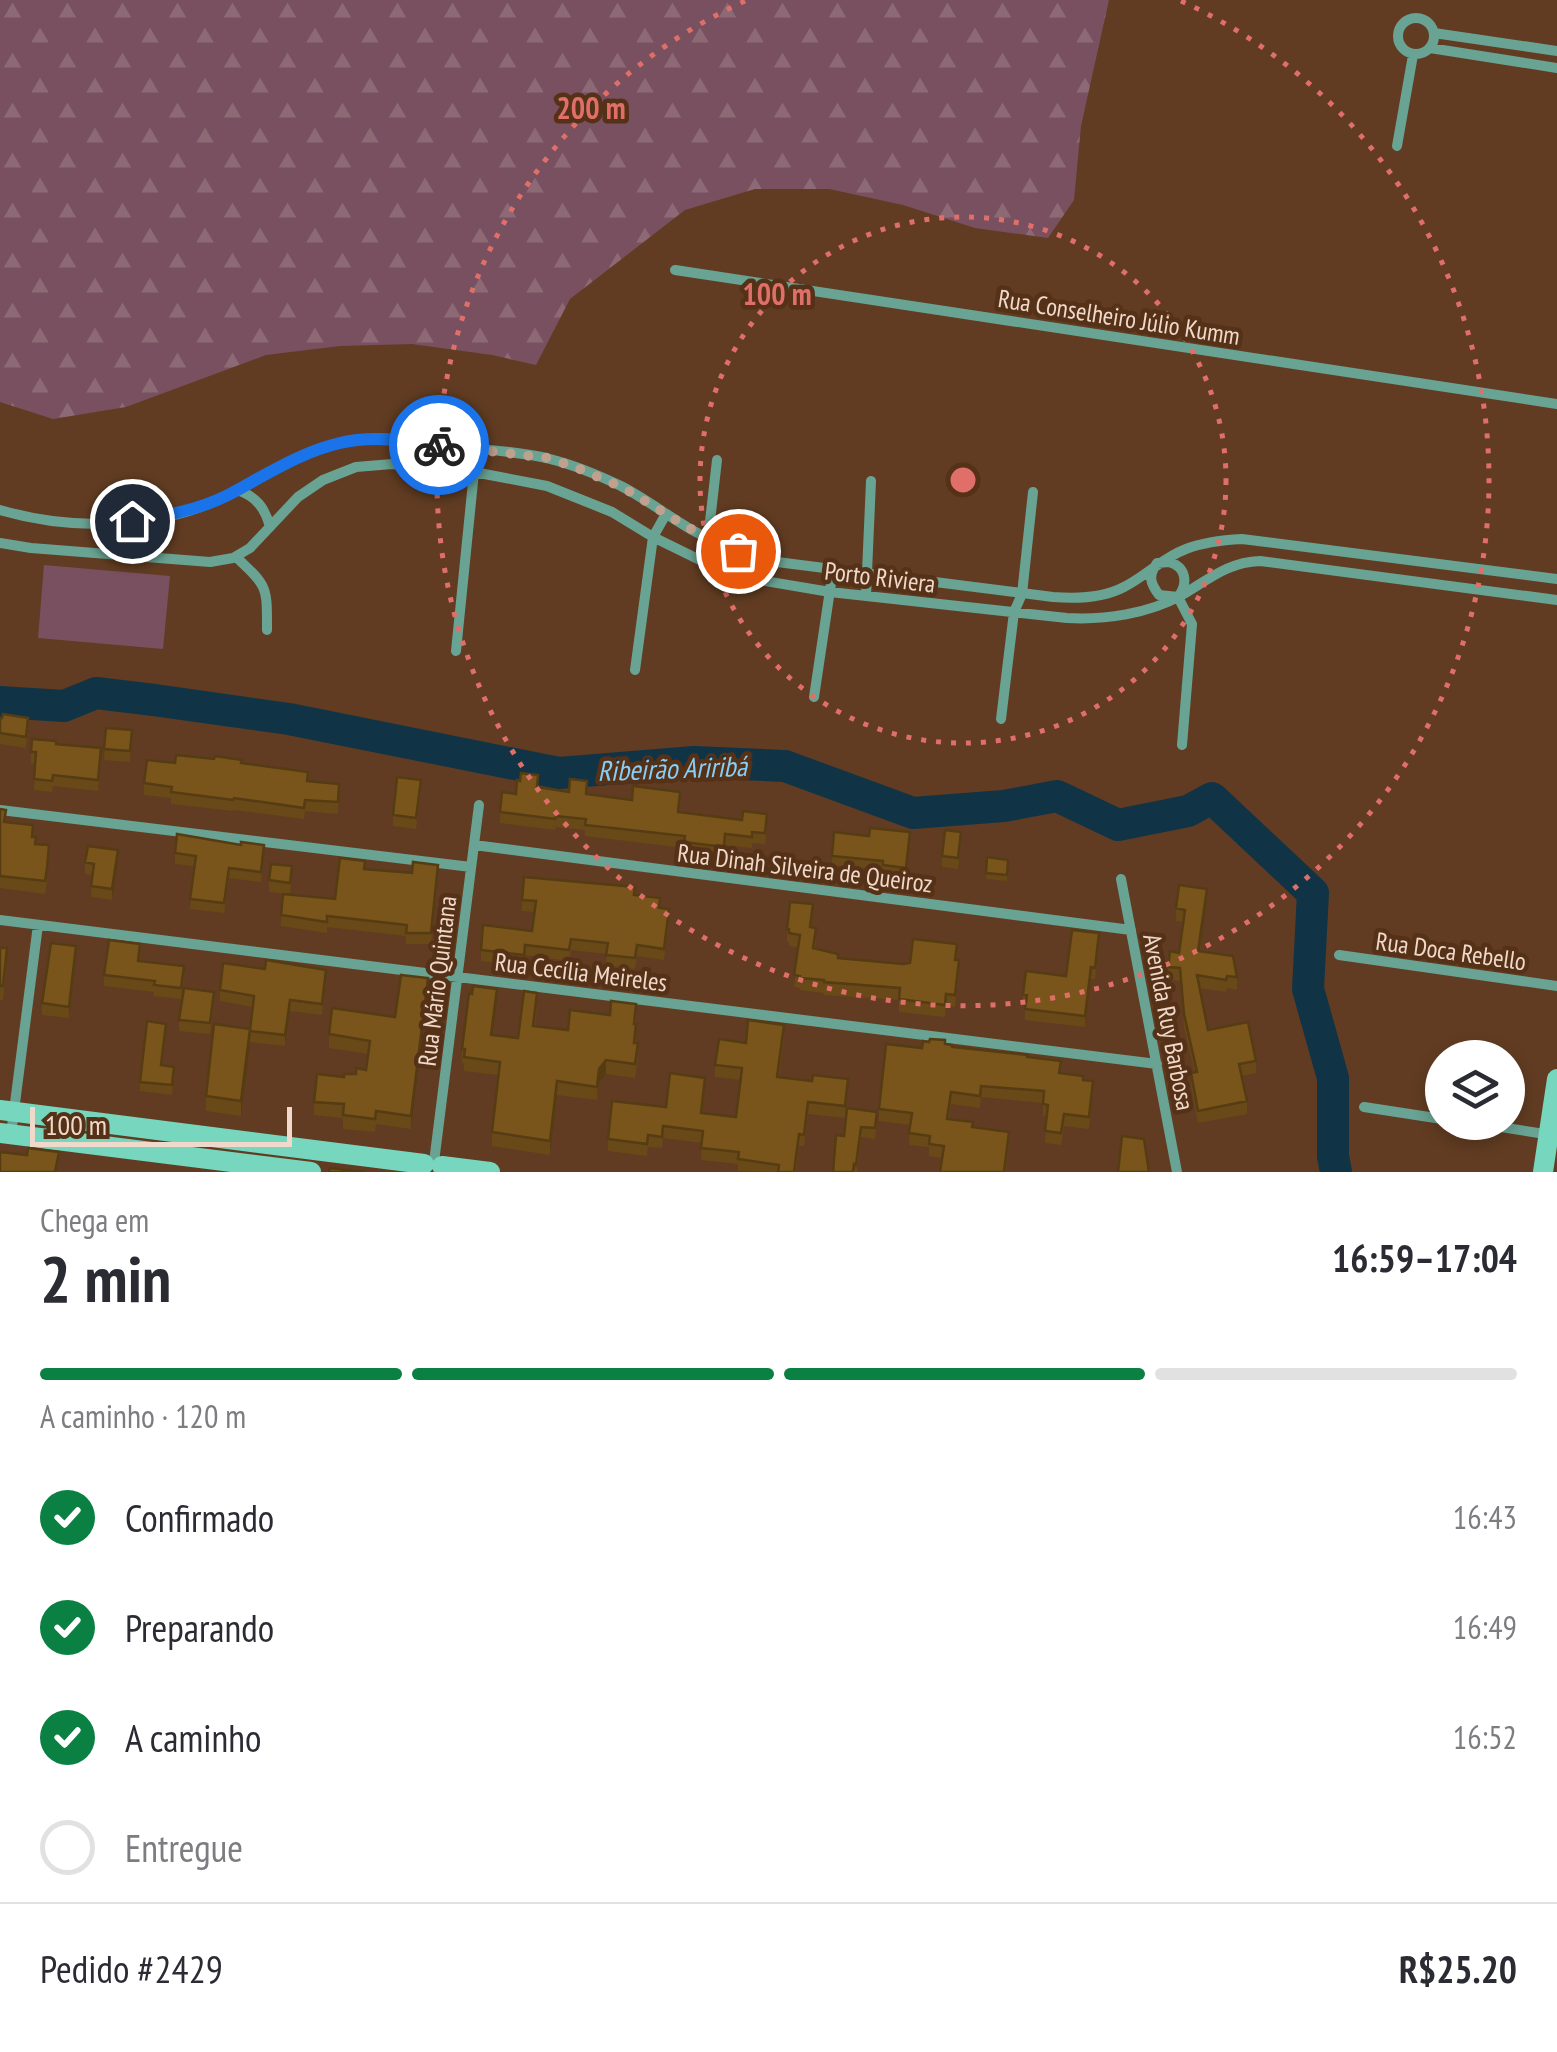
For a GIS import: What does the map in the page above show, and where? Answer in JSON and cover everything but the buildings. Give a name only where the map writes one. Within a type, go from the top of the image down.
[{"type":"main road","points":[[1544,1172],[1553,1135],[1557,1079]]},
{"type":"main road","points":[[7,1111],[490,1172]]},
{"type":"main road","points":[[6,1134],[311,1172]]},
{"type":"street","points":[[1416,18],[1428,22],[1434,33],[1430,48],[1414,54],[1402,49],[1398,38],[1400,26],[1416,18]]},
{"type":"street","points":[[1434,33],[1557,51]]},
{"type":"street","points":[[1489,57],[1492,42]]},
{"type":"street","points":[[1430,48],[1557,68]]},
{"type":"street","points":[[1398,146],[1414,54]]},
{"type":"street","name":"Rua Conselheiro Júlio Kumm","points":[[676,270],[1557,404]]},
{"type":"street","name":"Porto Riviera","points":[[0,510],[81,523],[132,521],[180,512],[227,496],[320,448],[383,438],[548,458],[613,482],[708,539],[757,557],[1022,594],[1072,598],[1109,593],[1185,549],[1242,538],[1557,579]]},
{"type":"street","points":[[708,539],[717,460]]},
{"type":"street","name":"Porto Riviera","points":[[236,557],[310,488],[356,467],[392,464],[474,472],[548,486],[612,512],[653,537],[734,574],[830,592],[1067,618],[1099,618],[1134,612],[1178,597],[1224,568],[1247,561],[1557,600]]},
{"type":"street","points":[[456,651],[474,472]]},
{"type":"street","points":[[866,595],[871,480]]},
{"type":"street","points":[[237,490],[259,503],[270,527]]},
{"type":"street","points":[[1001,719],[1014,612],[1022,594],[1033,492]]},
{"type":"street","points":[[635,670],[653,537],[666,514]]},
{"type":"street","points":[[0,542],[31,548],[210,562],[236,557],[265,588],[266,630]]},
{"type":"street","points":[[1340,571],[1342,550]]},
{"type":"street","points":[[1157,563],[1177,564],[1184,573],[1185,584],[1178,597],[1166,598],[1153,587],[1151,572],[1157,563]]},
{"type":"street","points":[[814,697],[833,570]]},
{"type":"street","points":[[1539,598],[1541,577]]},
{"type":"street","points":[[1178,597],[1192,624],[1182,745]]},
{"type":"street","name":"Rua Mário Quintana","points":[[433,1167],[479,806]]},
{"type":"street","points":[[0,810],[471,868]]},
{"type":"street","name":"Rua Dinah Silveira de Queiroz","points":[[474,845],[1131,930]]},
{"type":"street","name":"Avenida Ruy Barbosa","points":[[1121,880],[1177,1172]]},
{"type":"street","name":"Rua Cecília Meireles","points":[[0,920],[1157,1064]]},
{"type":"street","points":[[6,1134],[38,925]]},
{"type":"street","name":"Rua Doca Rebello","points":[[1339,956],[1557,986]]},
{"type":"street","points":[[1364,1107],[1425,1116]]},
{"type":"street","points":[[1525,1131],[1553,1135]]},
{"type":"green space","points":[[0,0],[1109,0],[1081,126],[1074,200],[1048,238],[975,228],[903,205],[829,189],[755,189],[685,210],[570,299],[536,365],[412,344],[340,346],[266,355],[126,407],[53,419],[0,402]]},
{"type":"green space","points":[[44,565],[170,576],[163,649],[38,638]]},
{"type":"waterway","name":"Ribeirão Ariribá","points":[[0,702],[64,706],[96,693],[154,700],[289,719],[559,773],[694,762],[785,766],[913,813],[1004,806],[1057,796],[1118,825],[1188,811],[1212,798],[1313,893],[1308,989],[1333,1078],[1336,1172]]},
{"type":"way so far","points":[[439,445],[548,458],[575,467],[624,488],[708,539],[738,551]]},
{"type":"route","points":[[132,521],[204,505],[304,454],[336,444],[383,438],[439,445]]}]
